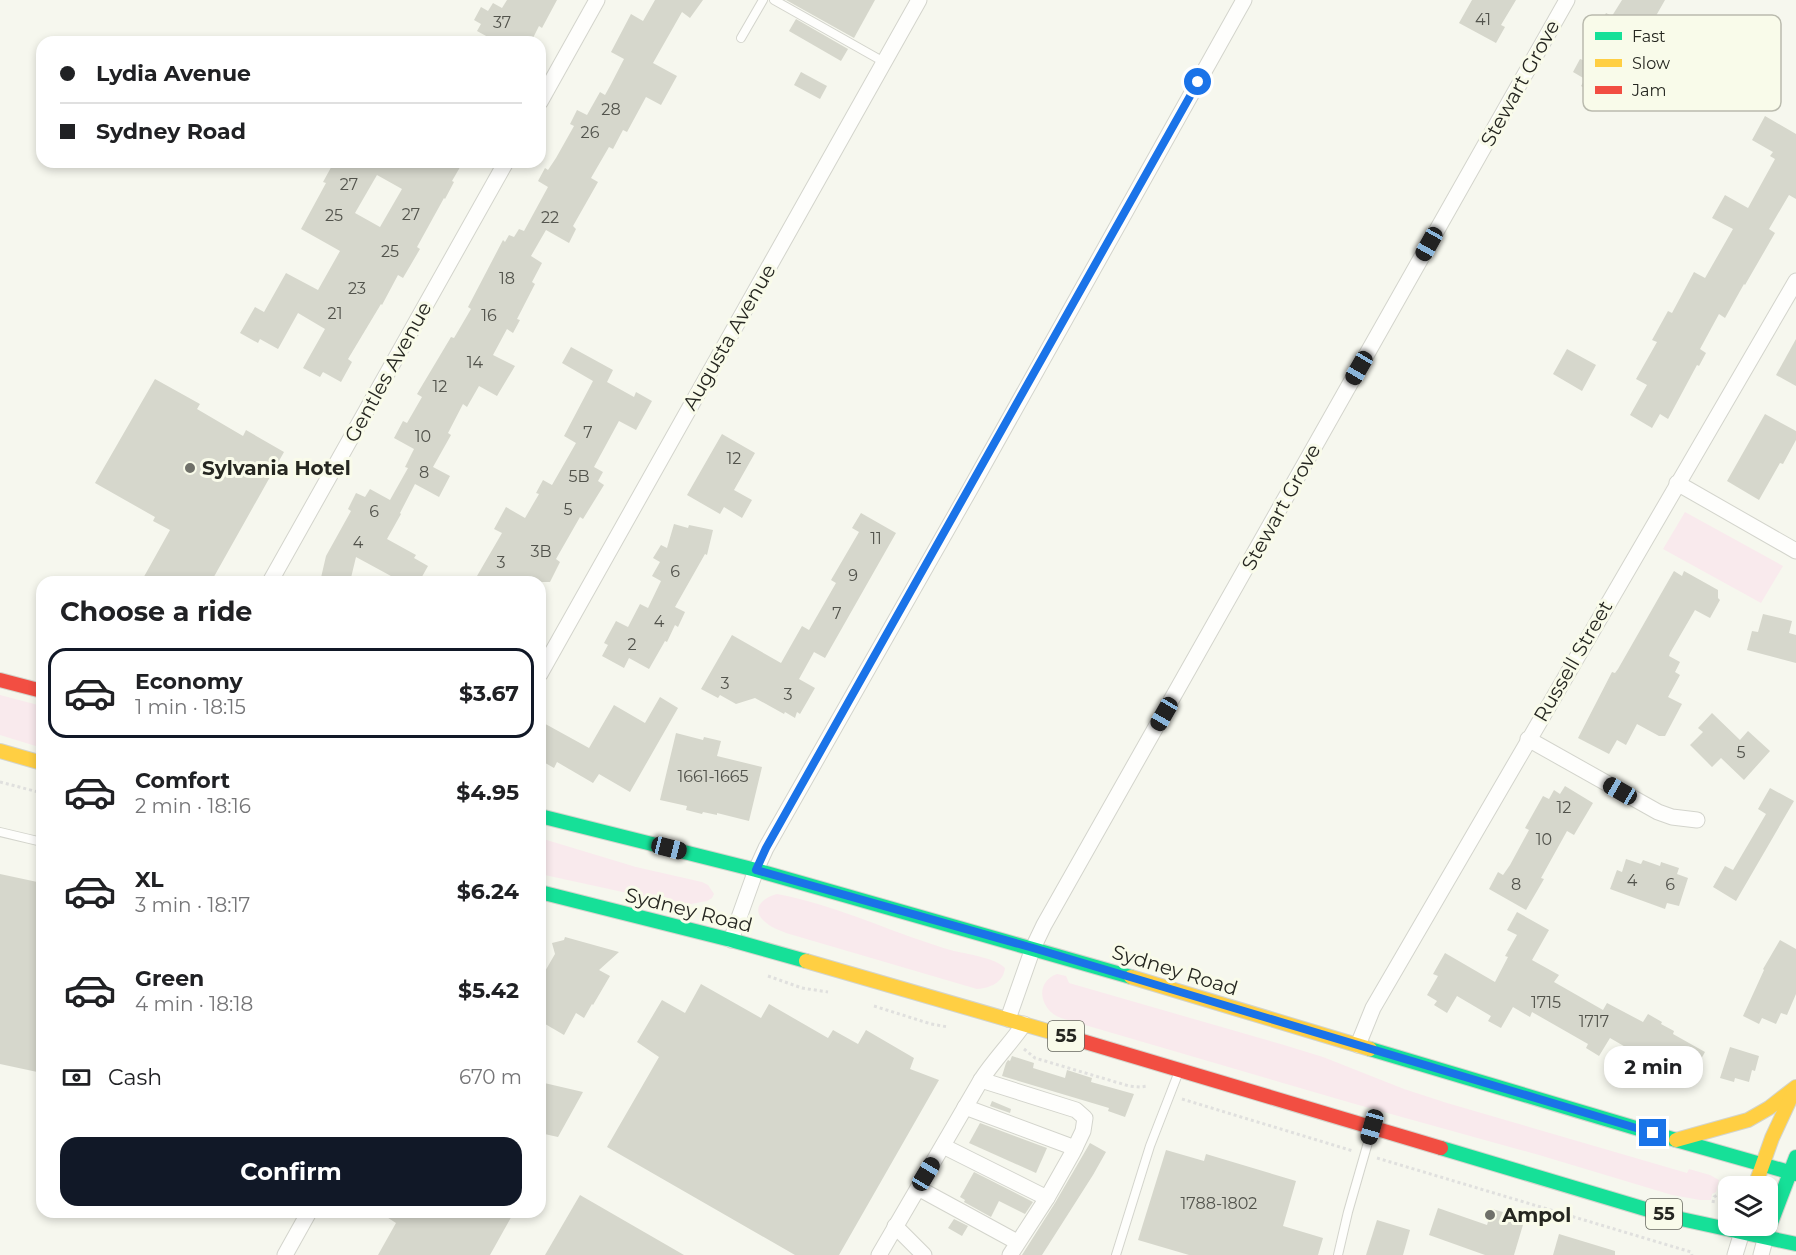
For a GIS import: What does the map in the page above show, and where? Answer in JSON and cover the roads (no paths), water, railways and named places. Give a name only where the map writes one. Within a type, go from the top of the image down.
[{"type":"main road","points":[[0,680],[36,689]]},
{"type":"main road","points":[[0,751],[36,762]]},
{"type":"main road","name":"Sydney Road","points":[[546,818],[756,870],[1033,948],[1793,1174]]},
{"type":"main road","name":"Sydney Road","points":[[546,894],[731,940],[1008,1019],[1672,1217],[1718,1227]]},
{"type":"main road","points":[[1676,1140],[1748,1120],[1769,1108],[1796,1087]]},
{"type":"main road","points":[[1758,1176],[1784,1109],[1796,1087]]},
{"type":"main road","points":[[1778,1208],[1793,1174],[1796,1157]]},
{"type":"main road","name":"Sydney Road","points":[[1766,1236],[1796,1244]]},
{"type":"street","points":[[546,91],[597,0]]},
{"type":"street","name":"Augusta Avenue","points":[[546,663],[919,0]]},
{"type":"street","points":[[731,940],[756,870],[772,838],[1244,0]]},
{"type":"street","name":"Stewart Grove","points":[[1008,1019],[1033,948],[1056,905],[1567,0]]},
{"type":"street","name":"Gentles Avenue","points":[[273,576],[503,168]]},
{"type":"street","name":"Russell Street","points":[[1358,1045],[1373,1008],[1528,739],[1677,483],[1794,289]]},
{"type":"street","points":[[1677,483],[1796,551]]},
{"type":"street","points":[[1528,739],[1658,812],[1672,817],[1697,820]]},
{"type":"street","points":[[879,1255],[981,1080],[1024,1024]]},
{"type":"street","points":[[918,1188],[1014,1249],[1047,1198],[1075,1148],[1085,1124],[1085,1118],[1076,1110],[981,1080]]},
{"type":"street","points":[[965,1107],[1075,1148]]},
{"type":"street","points":[[943,1146],[1047,1198]]},
{"type":"street","points":[[285,1255],[306,1218]]},
{"type":"street","points":[[895,1226],[924,1255]]},
{"type":"street","points":[[1735,1255],[1740,1236]]},
{"type":"street","points":[[1761,1255],[1766,1236]]},
{"type":"lane","points":[[741,38],[762,0]]},
{"type":"lane","points":[[774,0],[884,62]]},
{"type":"lane","points":[[0,832],[36,841]]},
{"type":"lane","points":[[1116,1255],[1150,1146],[1179,1070]]},
{"type":"lane","points":[[1338,1255],[1372,1127]]},
{"type":"place","name":"Sylvania Hotel","points":[[190,468]]},
{"type":"place","name":"Ampol","points":[[1490,1215]]}]
